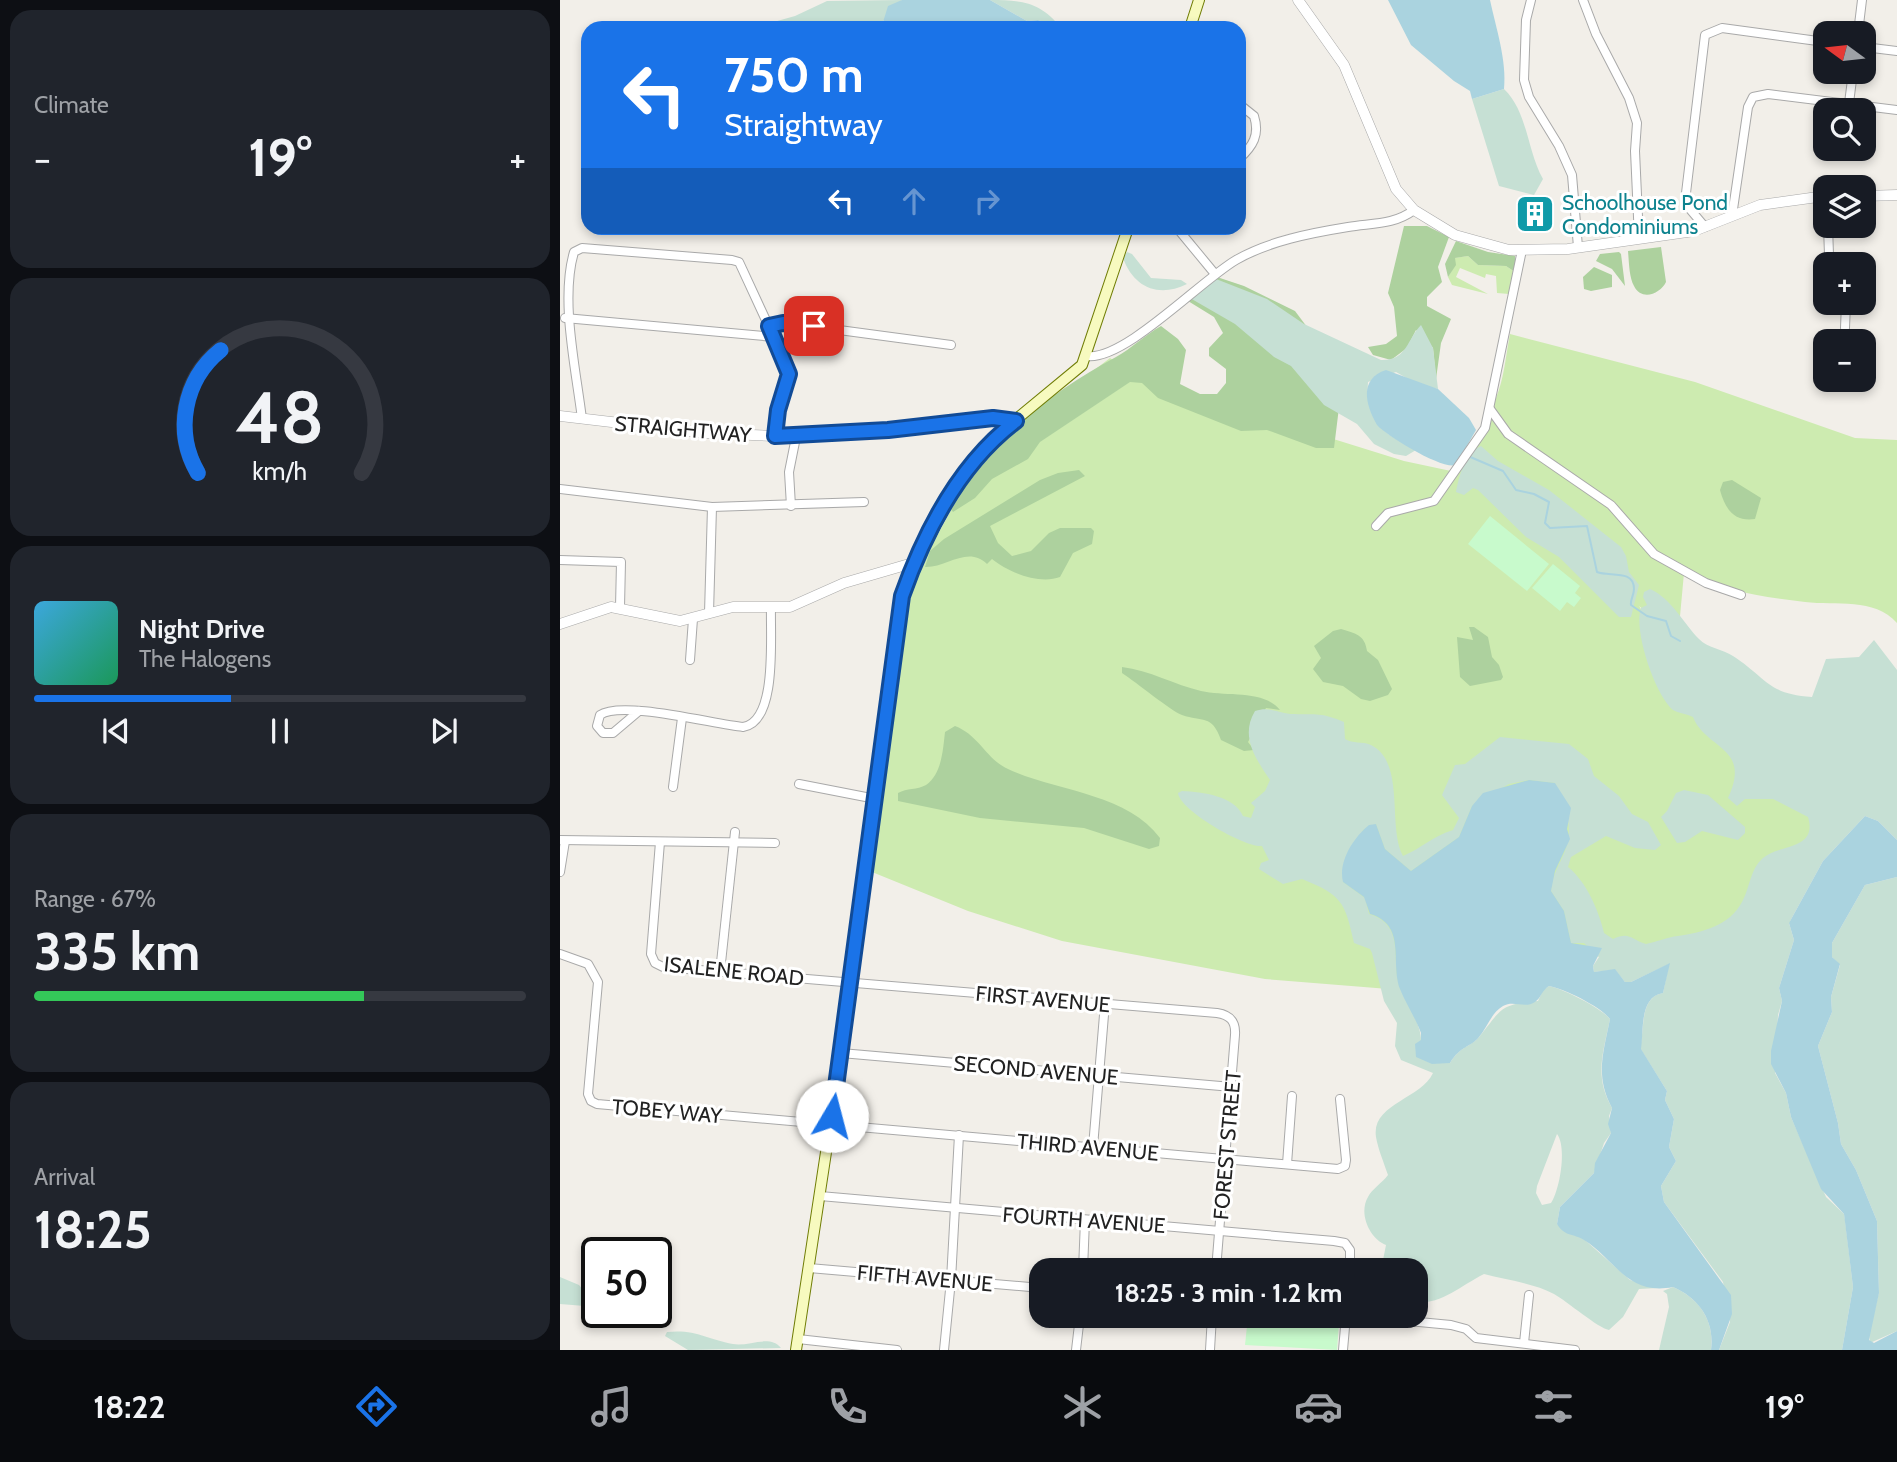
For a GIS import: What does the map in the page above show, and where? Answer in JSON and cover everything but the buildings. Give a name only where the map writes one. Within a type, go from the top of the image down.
[{"type":"main road","points":[[1192,21],[1199,0]]},
{"type":"main road","points":[[797,1345],[852,981],[902,596],[916,562],[964,471],[990,441],[1073,376],[1087,356],[1126,235]]},
{"type":"street","points":[[1298,0],[1344,65],[1392,182],[1414,210],[1438,227],[1465,239],[1522,250],[1578,247],[1705,227],[1784,199],[1813,197]]},
{"type":"street","points":[[1531,0],[1526,20],[1524,80],[1528,97],[1559,146],[1572,175],[1578,247]]},
{"type":"street","points":[[1583,0],[1595,34],[1634,111],[1639,239]]},
{"type":"street","points":[[1859,21],[1862,0]]},
{"type":"street","points":[[1705,227],[1689,208],[1686,193],[1703,40],[1713,30],[1722,28],[1813,40]]},
{"type":"street","points":[[1876,48],[1897,51]]},
{"type":"street","points":[[1732,216],[1748,107],[1753,97],[1768,94],[1813,99]]},
{"type":"street","points":[[1876,107],[1897,110]]},
{"type":"street","points":[[1246,110],[1254,116],[1257,134],[1246,149]]},
{"type":"street","points":[[1876,195],[1897,195]]},
{"type":"street","points":[[1087,356],[1105,356],[1124,345],[1239,258],[1271,245],[1343,228],[1395,221],[1414,210]]},
{"type":"street","points":[[1190,235],[1215,274]]},
{"type":"street","points":[[582,419],[565,318],[570,266],[577,250],[739,262],[789,374],[778,410],[775,436]]},
{"type":"street","points":[[1376,526],[1388,513],[1434,501],[1485,428],[1522,250]]},
{"type":"street","points":[[1845,328],[1846,315]]},
{"type":"street","points":[[565,318],[774,337]]},
{"type":"street","points":[[769,326],[787,323],[951,345]]},
{"type":"street","points":[[1490,409],[1508,434],[1611,505],[1654,554],[1706,583],[1741,595]]},
{"type":"street","name":"STRAIGHTWAY","points":[[560,416],[705,433],[796,437],[983,419],[1016,421]]},
{"type":"street","points":[[1485,428],[1500,424]]},
{"type":"street","points":[[791,506],[789,471],[796,437]]},
{"type":"street","points":[[560,489],[712,508],[864,502]]},
{"type":"street","points":[[709,613],[712,508]]},
{"type":"street","points":[[560,560],[621,562],[620,607]]},
{"type":"street","points":[[560,624],[593,611],[620,607],[675,621],[693,619],[733,607],[802,604],[844,583],[916,562]]},
{"type":"street","points":[[639,711],[613,733],[603,733],[597,726],[598,717],[607,711],[639,711],[743,727],[759,719],[768,692],[771,607]]},
{"type":"street","points":[[690,660],[693,619]]},
{"type":"street","points":[[673,787],[682,718]]},
{"type":"street","points":[[799,784],[876,799]]},
{"type":"street","points":[[719,972],[735,832]]},
{"type":"street","points":[[560,872],[563,841],[775,843]]},
{"type":"street","name":"ISALENE ROAD","points":[[660,842],[652,960],[663,967],[852,981]]},
{"type":"street","name":"TOBEY WAY","points":[[560,954],[588,964],[598,982],[588,1092],[592,1102],[831,1125]]},
{"type":"street","name":"FIRST AVENUE","points":[[852,981],[1217,1013],[1232,1020]]},
{"type":"street","points":[[1093,1147],[1105,1003]]},
{"type":"street","name":"FOREST STREET","points":[[1217,1258],[1236,1030],[1232,1020]]},
{"type":"street","name":"SECOND AVENUE","points":[[841,1053],[1232,1087]]},
{"type":"street","points":[[1287,1164],[1292,1096]]},
{"type":"street","name":"THIRD AVENUE","points":[[831,1125],[1338,1168],[1345,1166],[1340,1100]]},
{"type":"street","points":[[944,1350],[960,1135]]},
{"type":"street","name":"FOURTH AVENUE","points":[[820,1196],[1334,1241],[1347,1246],[1351,1258]]},
{"type":"street","points":[[1083,1258],[1085,1220]]},
{"type":"street","name":"FIFTH AVENUE","points":[[809,1268],[1029,1288]]},
{"type":"street","points":[[1524,1343],[1529,1295]]},
{"type":"street","points":[[1428,1323],[1466,1329],[1476,1338],[1576,1350]]},
{"type":"street","points":[[1076,1350],[1079,1328]]},
{"type":"street","points":[[1210,1350],[1211,1328]]},
{"type":"street","points":[[1343,1350],[1345,1328]]},
{"type":"street","points":[[1476,1338],[1476,1350]]},
{"type":"street","points":[[797,1345],[897,1350]]},
{"type":"green space","points":[[902,0],[883,21],[777,21],[827,1]]},
{"type":"green space","points":[[990,0],[1030,4],[1056,21],[1027,21]]},
{"type":"green space","points":[[1504,89],[1512,98],[1523,120],[1543,179],[1534,195],[1499,186],[1472,99]]},
{"type":"green space","points":[[1404,226],[1427,226],[1449,237],[1438,267],[1442,282],[1427,297],[1427,306],[1451,319],[1441,343],[1436,379],[1433,348],[1416,330],[1407,348],[1391,360],[1373,355],[1368,347],[1386,344],[1397,336],[1394,307],[1388,293]]},
{"type":"green space","points":[[1456,241],[1488,252],[1515,256],[1515,272],[1506,266],[1478,265],[1468,256],[1455,258],[1456,265],[1448,277],[1445,264]]},
{"type":"green space","points":[[1661,247],[1666,282],[1656,292],[1642,294],[1632,282],[1628,251]]},
{"type":"green space","points":[[1127,252],[1132,254],[1151,278],[1181,280],[1187,284],[1167,290],[1149,288],[1134,277],[1128,268],[1123,258]]},
{"type":"green space","points":[[1619,252],[1625,286],[1612,269],[1596,261],[1600,254]]},
{"type":"green space","points":[[1468,256],[1478,265],[1506,266],[1515,272],[1509,294],[1497,293],[1496,276],[1486,274],[1485,278],[1460,268],[1456,277],[1488,294],[1452,285],[1448,277],[1455,265],[1454,258]]},
{"type":"green space","points":[[1594,267],[1612,275],[1612,287],[1591,291],[1584,289],[1583,277]]},
{"type":"green space","points":[[1217,277],[1244,286],[1295,311],[1343,375],[1334,448],[1316,448],[1267,430],[1241,431],[1158,398],[1142,383],[1130,382],[1040,442],[1028,459],[992,479],[975,498],[953,512],[950,508],[982,461],[1022,421],[1067,386],[1161,326],[1178,339],[1186,350],[1180,384],[1200,394],[1217,394],[1226,383],[1226,369],[1209,356],[1209,348],[1223,333],[1214,317],[1188,301]]},
{"type":"green space","points":[[1216,279],[1267,299],[1304,324],[1381,360],[1396,357],[1401,353],[1421,325],[1433,348],[1438,389],[1417,384],[1396,372],[1368,382],[1368,400],[1377,422],[1388,434],[1416,450],[1406,456],[1394,454],[1374,444],[1357,424],[1324,405],[1291,366],[1274,357],[1235,324],[1190,298],[1192,293]]},
{"type":"green space","points":[[1510,334],[1695,382],[1855,438],[1897,440],[1897,623],[1888,615],[1866,606],[1805,602],[1759,595],[1728,589],[1684,573],[1678,638],[1639,606],[1648,620],[1834,794],[1789,924],[1401,990],[1265,979],[1062,941],[968,911],[872,872],[907,603],[922,563],[971,474],[995,446],[1110,358],[1144,380],[1404,461],[1451,471],[1496,398]]},
{"type":"green space","points":[[1481,446],[1498,461],[1549,490],[1621,547],[1629,572],[1639,585],[1631,617],[1619,617],[1559,557],[1526,537],[1478,490],[1473,488],[1464,495],[1456,492],[1467,459]]},
{"type":"green space","points":[[1079,470],[1085,476],[990,526],[998,543],[1012,556],[1031,551],[1049,533],[1060,528],[1091,528],[1094,531],[1092,544],[1073,553],[1060,577],[1033,578],[1015,573],[992,559],[987,564],[972,557],[925,567],[930,551],[944,539],[1040,480],[1058,473]]},
{"type":"green space","points":[[1732,480],[1761,498],[1755,519],[1736,516],[1725,503],[1720,490],[1723,482]]},
{"type":"green space","points":[[1490,516],[1549,564],[1527,591],[1468,544]]},
{"type":"green space","points":[[1553,564],[1580,586],[1575,593],[1581,598],[1574,607],[1567,602],[1560,611],[1532,588]]},
{"type":"green space","points":[[1650,589],[1658,593],[1702,642],[1733,656],[1768,684],[1785,692],[1812,697],[1826,659],[1859,657],[1874,640],[1897,670],[1897,840],[1878,821],[1865,816],[1823,861],[1789,923],[1794,940],[1779,988],[1782,1001],[1778,1015],[1775,1073],[1786,1093],[1791,1117],[1826,1197],[1844,1214],[1853,1287],[1842,1350],[1719,1350],[1730,1322],[1723,1282],[1664,1202],[1661,1186],[1676,1161],[1669,1147],[1674,1119],[1665,1100],[1667,1091],[1640,1048],[1646,1007],[1655,996],[1663,993],[1669,964],[1631,982],[1625,982],[1615,970],[1594,972],[1593,966],[1599,957],[1584,943],[1571,943],[1564,911],[1551,891],[1569,831],[1567,815],[1555,783],[1529,780],[1509,784],[1479,801],[1472,806],[1459,837],[1411,871],[1385,849],[1376,824],[1363,830],[1343,882],[1365,898],[1369,914],[1389,927],[1395,946],[1401,990],[1417,1021],[1421,1040],[1450,1063],[1458,1053],[1476,1040],[1502,1010],[1516,1004],[1538,1001],[1543,990],[1549,986],[1582,1000],[1610,1019],[1602,1075],[1606,1096],[1612,1108],[1609,1116],[1611,1133],[1604,1143],[1594,1173],[1560,1207],[1557,1224],[1585,1240],[1630,1280],[1657,1288],[1639,1289],[1623,1317],[1609,1330],[1546,1290],[1484,1274],[1443,1297],[1428,1302],[1428,1258],[1383,1258],[1386,1245],[1371,1232],[1364,1211],[1370,1194],[1388,1175],[1377,1142],[1377,1126],[1389,1109],[1427,1082],[1433,1073],[1401,1060],[1395,1046],[1397,1023],[1384,1001],[1372,953],[1370,949],[1354,943],[1348,918],[1334,895],[1302,879],[1283,884],[1259,869],[1261,863],[1269,860],[1262,846],[1242,841],[1215,827],[1190,809],[1178,793],[1182,791],[1217,796],[1233,804],[1243,816],[1251,818],[1255,807],[1251,803],[1265,791],[1270,780],[1251,747],[1249,738],[1255,711],[1266,709],[1329,717],[1344,722],[1345,739],[1371,745],[1382,753],[1389,765],[1398,844],[1403,856],[1453,830],[1459,818],[1442,795],[1455,765],[1465,764],[1500,737],[1569,744],[1588,759],[1594,776],[1619,796],[1632,814],[1648,822],[1661,845],[1655,850],[1635,848],[1606,836],[1571,857],[1568,867],[1581,880],[1591,897],[1604,933],[1613,939],[1627,936],[1646,944],[1714,926],[1737,910],[1745,897],[1755,868],[1763,858],[1802,841],[1810,828],[1808,817],[1773,799],[1745,799],[1737,806],[1728,798],[1734,781],[1731,758],[1699,728],[1693,717],[1673,710],[1659,691],[1653,677],[1640,631],[1641,608],[1647,605],[1644,592]],"holes":[[[1557,1134],[1562,1148],[1561,1168],[1554,1197],[1551,1203],[1542,1205],[1536,1193],[1537,1186]]]},
{"type":"green space","points":[[1469,627],[1474,627],[1488,637],[1492,657],[1499,665],[1503,677],[1501,680],[1470,686],[1460,677],[1457,637],[1473,640]]},
{"type":"green space","points":[[1341,629],[1362,638],[1367,651],[1378,660],[1392,689],[1388,695],[1370,701],[1361,699],[1343,686],[1323,682],[1313,669],[1321,658],[1314,646],[1333,631]]},
{"type":"green space","points":[[1122,667],[1201,691],[1254,696],[1273,703],[1280,710],[1266,708],[1248,742],[1254,750],[1244,751],[1221,740],[1214,726],[1206,720],[1182,715],[1170,708],[1122,673]]},
{"type":"green space","points":[[955,726],[970,735],[1000,765],[1008,769],[1110,802],[1129,811],[1146,823],[1160,838],[1159,846],[1149,849],[1084,828],[980,818],[898,801],[898,793],[923,787],[931,780],[941,761],[945,732]]},
{"type":"green space","points":[[1684,790],[1708,795],[1745,827],[1745,833],[1738,840],[1702,831],[1685,842],[1677,843],[1661,817],[1676,793]]},
{"type":"green space","points":[[1897,877],[1897,1331],[1870,1343],[1869,1335],[1879,1292],[1877,1221],[1856,1170],[1841,1144],[1818,1046],[1832,1012],[1831,997],[1840,965],[1832,957],[1832,943],[1865,885]]},
{"type":"green space","points":[[560,1277],[581,1287],[581,1306],[560,1304]]},
{"type":"green space","points":[[1673,1287],[1698,1304],[1708,1320],[1711,1350],[1659,1350],[1669,1307],[1667,1294],[1663,1291]]},
{"type":"green space","points":[[1247,1328],[1339,1328],[1337,1350],[1245,1345]]},
{"type":"green space","points":[[667,1332],[693,1333],[733,1344],[765,1341],[781,1348],[688,1350],[665,1336]]},
{"type":"water","points":[[902,0],[990,0],[1027,21],[883,21],[888,6]]},
{"type":"water","points":[[1388,0],[1490,0],[1502,56],[1504,89],[1472,99],[1470,91],[1411,45]]},
{"type":"water","points":[[1386,370],[1438,389],[1469,418],[1476,430],[1456,465],[1427,457],[1377,425],[1367,401],[1368,386],[1377,374]]},
{"type":"water","points":[[1529,780],[1555,783],[1571,808],[1567,829],[1570,839],[1555,871],[1551,891],[1564,911],[1571,943],[1602,948],[1593,966],[1594,972],[1615,969],[1625,982],[1631,982],[1670,963],[1663,993],[1655,996],[1646,1007],[1641,1049],[1667,1091],[1665,1100],[1674,1119],[1669,1147],[1676,1161],[1661,1186],[1664,1202],[1731,1295],[1732,1314],[1719,1350],[1711,1350],[1708,1320],[1690,1297],[1673,1287],[1657,1288],[1633,1281],[1595,1248],[1563,1231],[1557,1224],[1560,1207],[1594,1173],[1595,1163],[1611,1133],[1608,1124],[1612,1108],[1602,1075],[1610,1019],[1582,999],[1549,986],[1531,1004],[1507,1004],[1499,1009],[1479,1037],[1458,1053],[1450,1063],[1432,1064],[1416,1057],[1415,1044],[1421,1040],[1421,1033],[1400,989],[1393,935],[1382,919],[1370,914],[1364,897],[1343,882],[1343,866],[1348,851],[1369,825],[1376,824],[1385,849],[1411,871],[1459,837],[1472,806],[1483,793]]},
{"type":"water","points":[[1865,816],[1878,821],[1897,840],[1897,877],[1865,885],[1832,943],[1832,957],[1840,964],[1831,997],[1832,1012],[1818,1046],[1841,1144],[1856,1170],[1877,1221],[1879,1293],[1869,1340],[1874,1343],[1897,1331],[1897,1350],[1842,1350],[1853,1287],[1844,1214],[1821,1189],[1791,1117],[1786,1093],[1771,1064],[1771,1051],[1782,1001],[1779,988],[1794,940],[1789,923],[1823,861]]},
{"type":"waterway","points":[[1468,456],[1503,471],[1516,490],[1534,494],[1549,502],[1545,523],[1550,528],[1587,526],[1597,572],[1630,579],[1634,589],[1631,605],[1647,616],[1666,621],[1671,636],[1680,641]]},
{"type":"place","name":"Schoolhouse Pond Condominiums","points":[[1535,214]]},
{"type":"route","points":[[814,326],[776,323],[769,326],[789,370],[788,385],[778,410],[775,436],[888,430],[993,418],[1016,421],[990,441],[964,471],[911,571],[902,596],[832,1116]]}]
